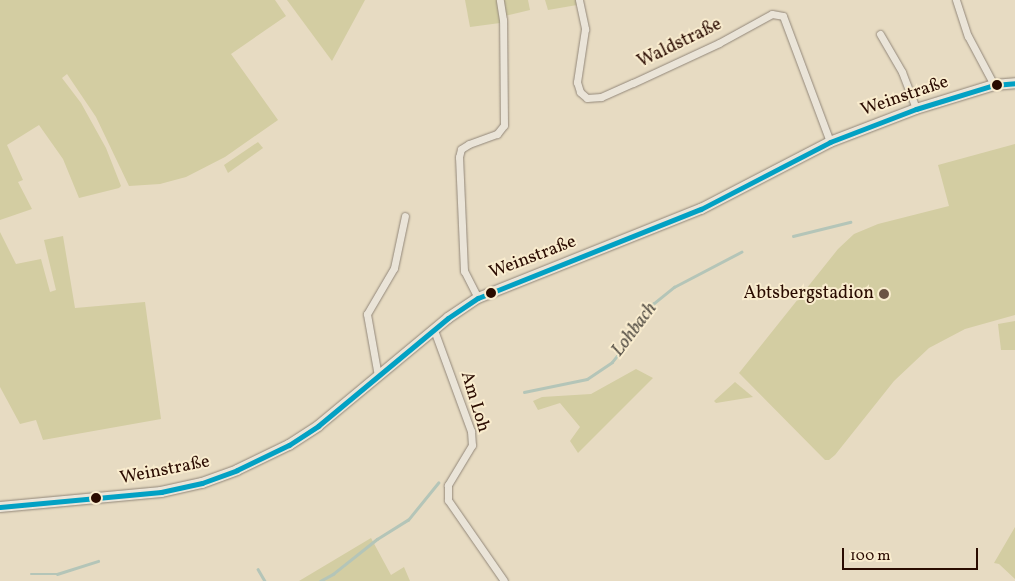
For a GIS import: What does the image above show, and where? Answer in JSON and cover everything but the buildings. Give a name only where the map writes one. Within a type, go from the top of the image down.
[{"type":"street","points":[[478,298],[464,271],[459,157],[461,150],[469,144],[497,134],[504,125],[503,20],[500,0]]},
{"type":"street","name":"Waldstraße","points":[[579,0],[585,28],[577,82],[580,92],[587,98],[601,97],[633,83],[719,43],[772,14],[783,16],[830,142]]},
{"type":"street","points":[[956,0],[968,36],[994,85]]},
{"type":"street","points":[[880,34],[902,72],[916,108]]},
{"type":"street","name":"Weinstraße","points":[[0,508],[130,496],[202,483],[237,470],[289,445],[318,426],[434,330],[478,298],[701,209],[830,142],[916,108],[994,85],[1015,83]]},
{"type":"street","points":[[378,376],[367,314],[394,268],[405,216]]},
{"type":"street","name":"Am Loh","points":[[434,330],[471,431],[472,445],[448,486],[448,500],[504,581]]},
{"type":"shaded area","points":[[0,0],[275,0],[286,16],[231,54],[278,120],[225,157],[186,177],[160,184],[129,186],[96,117],[67,74],[62,78],[81,103],[106,148],[121,186],[79,198],[63,159],[39,125],[7,145],[23,180],[18,182],[32,209],[0,220]]},
{"type":"shaded area","points":[[287,0],[365,0],[332,61]]},
{"type":"shaded area","points":[[465,0],[497,0],[500,23],[470,27]]},
{"type":"shaded area","points":[[504,0],[528,0],[530,10],[505,16]]},
{"type":"shaded area","points":[[545,0],[576,0],[577,5],[548,10]]},
{"type":"shaded area","points":[[258,142],[263,148],[228,173],[224,165]]},
{"type":"shaded area","name":"Abtsbergstadion","points":[[1015,144],[1015,315],[965,329],[929,348],[894,381],[835,455],[829,460],[825,460],[739,373],[838,249],[854,234],[878,224],[949,206],[938,165]]},
{"type":"shaded area","points":[[0,232],[16,264],[41,259],[50,292],[56,290],[44,240],[63,236],[75,308],[145,302],[161,419],[43,440],[36,420],[20,424],[0,387]]},
{"type":"shaded area","points":[[1015,321],[1015,350],[1001,350],[998,324]]},
{"type":"shaded area","points":[[636,369],[653,378],[578,453],[570,441],[580,427],[560,403],[538,410],[533,401],[542,397],[591,394]]},
{"type":"shaded area","points":[[735,382],[753,397],[716,403],[714,401]]},
{"type":"shaded area","points":[[1015,527],[1015,579],[999,564],[994,563]]},
{"type":"shaded area","points":[[371,538],[391,575],[404,567],[410,581],[299,581]]},
{"type":"waterway","name":"Lohbach","points":[[793,236],[850,222]]},
{"type":"waterway","name":"Lohbach","points":[[524,392],[587,379],[612,362],[633,336],[653,304],[674,287],[741,252]]},
{"type":"waterway","name":"Lohbach","points":[[320,581],[333,574],[377,539],[408,520],[438,483]]},
{"type":"waterway","name":"Lohbach","points":[[31,574],[57,574],[98,561]]},
{"type":"waterway","name":"Lohbach","points":[[258,569],[265,581]]},
{"type":"transit line","points":[[0,507],[161,492],[202,483],[237,470],[289,445],[318,426],[448,318],[478,298],[701,209],[830,142],[916,109],[994,85],[1015,83]]},
{"type":"place","name":"Abtsbergstadion","points":[[884,294]]}]
